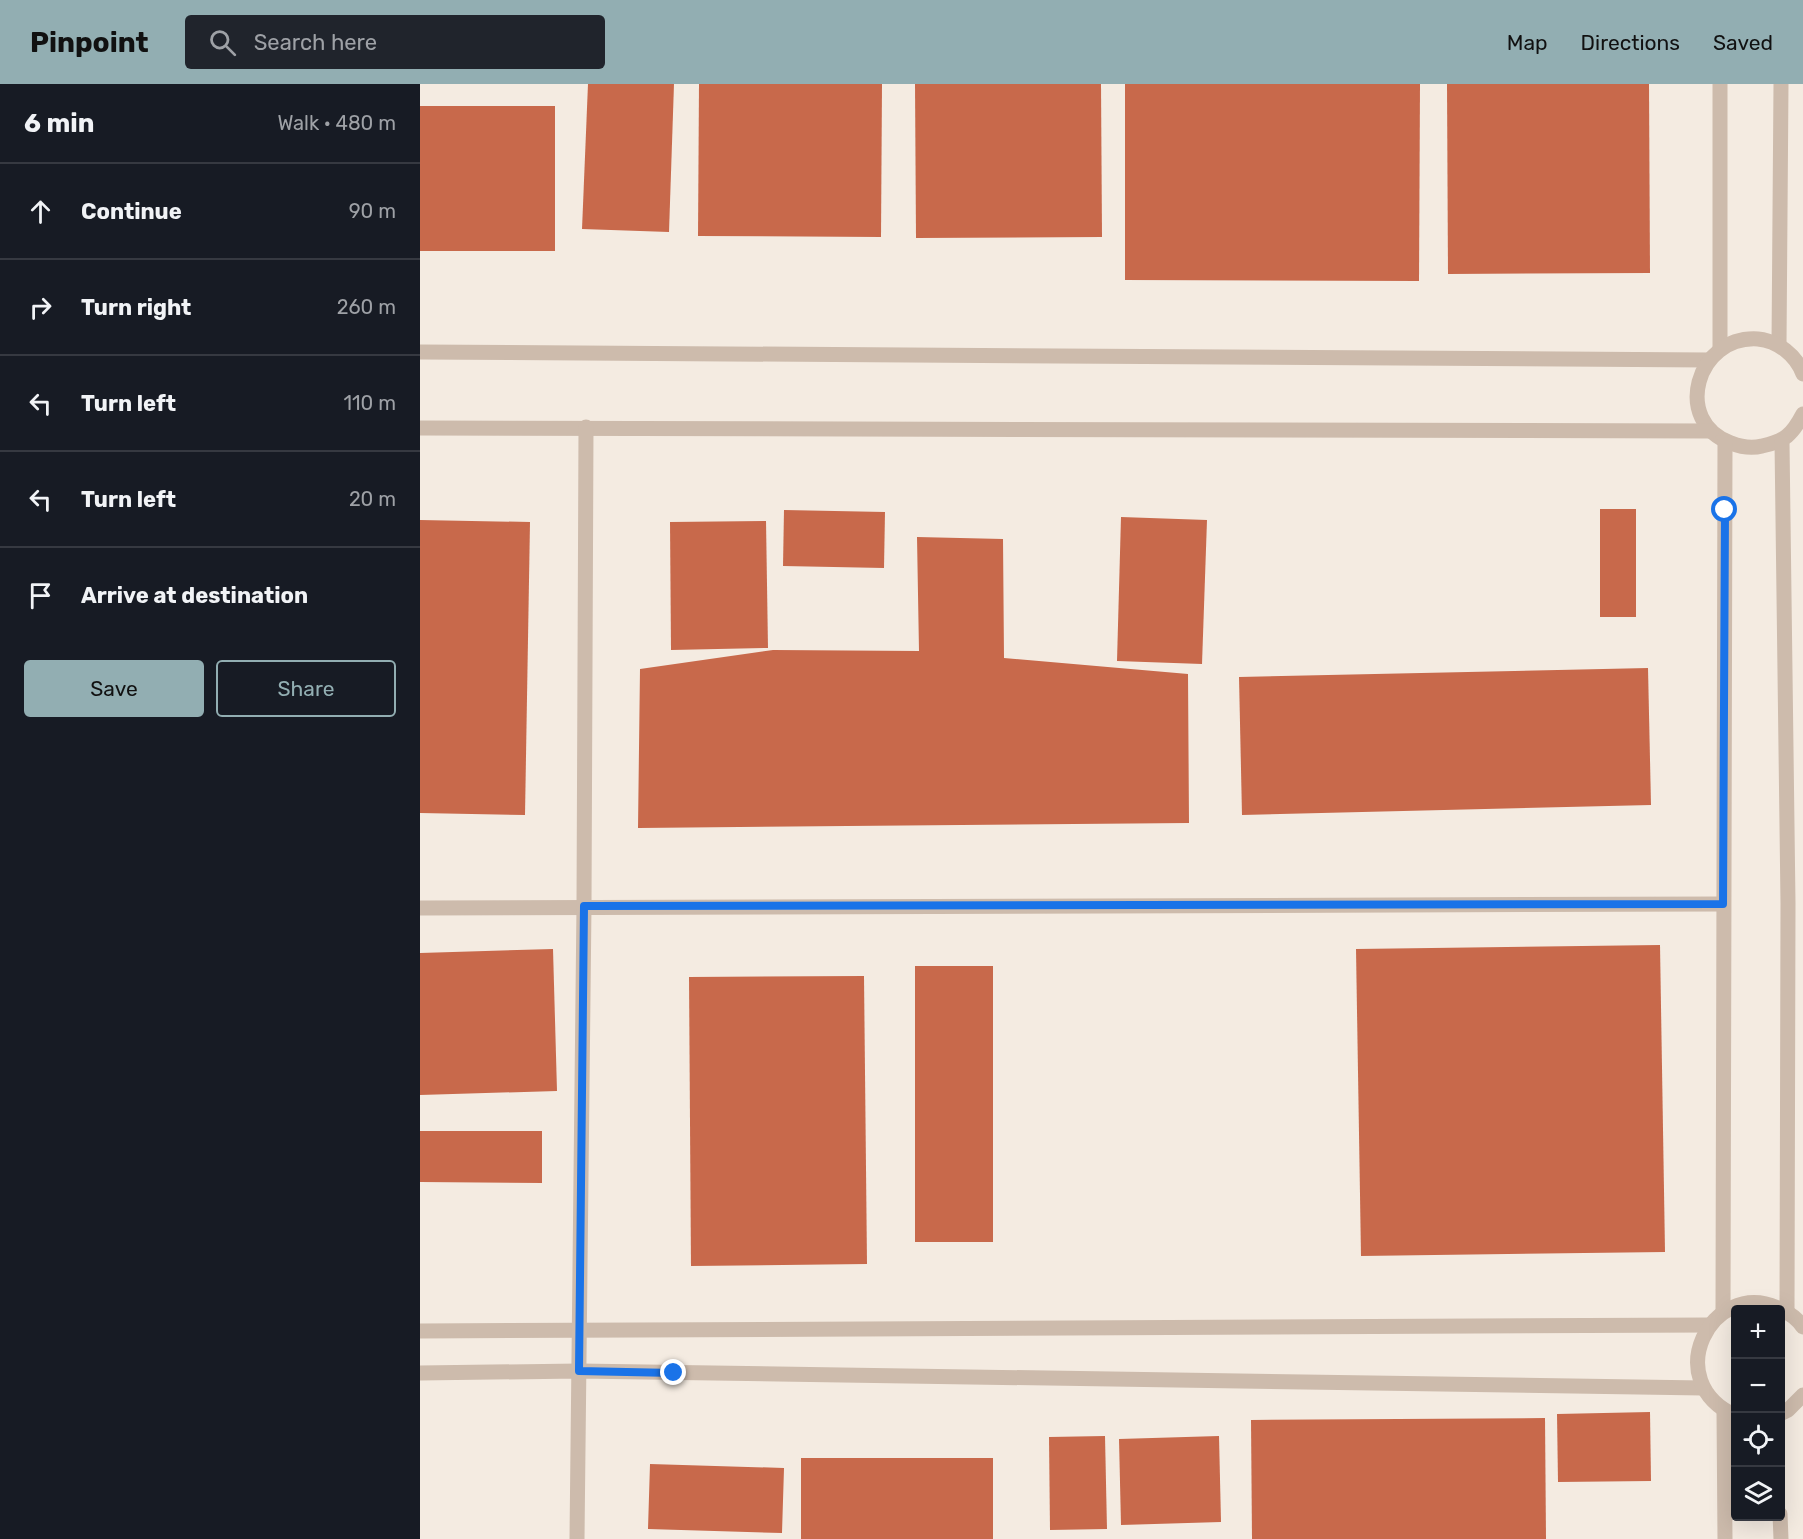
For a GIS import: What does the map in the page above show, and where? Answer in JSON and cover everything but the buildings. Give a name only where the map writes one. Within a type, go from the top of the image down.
[{"type":"street","points":[[1714,355],[1720,84]]},
{"type":"street","points":[[1781,84],[1791,352],[1803,374]]},
{"type":"street","points":[[1791,352],[1764,340],[1749,339],[1733,342],[1714,355],[1701,374],[1698,404],[1711,431],[1725,441],[1740,446],[1756,448],[1782,442],[1801,422]]},
{"type":"street","points":[[420,352],[1714,355]]},
{"type":"street","points":[[420,428],[1711,431]]},
{"type":"street","points":[[578,1539],[586,428]]},
{"type":"street","points":[[1723,1312],[1725,441]]},
{"type":"street","points":[[1782,442],[1795,903],[1787,1312]]},
{"type":"street","points":[[420,908],[1723,904]]},
{"type":"street","points":[[1725,1539],[1730,1413],[1711,1400],[1703,1388],[1698,1370],[1697,1353],[1702,1337],[1723,1312],[1739,1305],[1755,1302],[1772,1305],[1787,1312],[1803,1327]]},
{"type":"street","points":[[420,1331],[1710,1325]]},
{"type":"street","points":[[420,1373],[579,1371],[1703,1388]]},
{"type":"street","points":[[1782,1413],[1803,1395]]},
{"type":"street","points":[[1780,1521],[1781,1539]]},
{"type":"route","points":[[674,1373],[579,1371],[584,906],[1723,904],[1725,510]]}]
